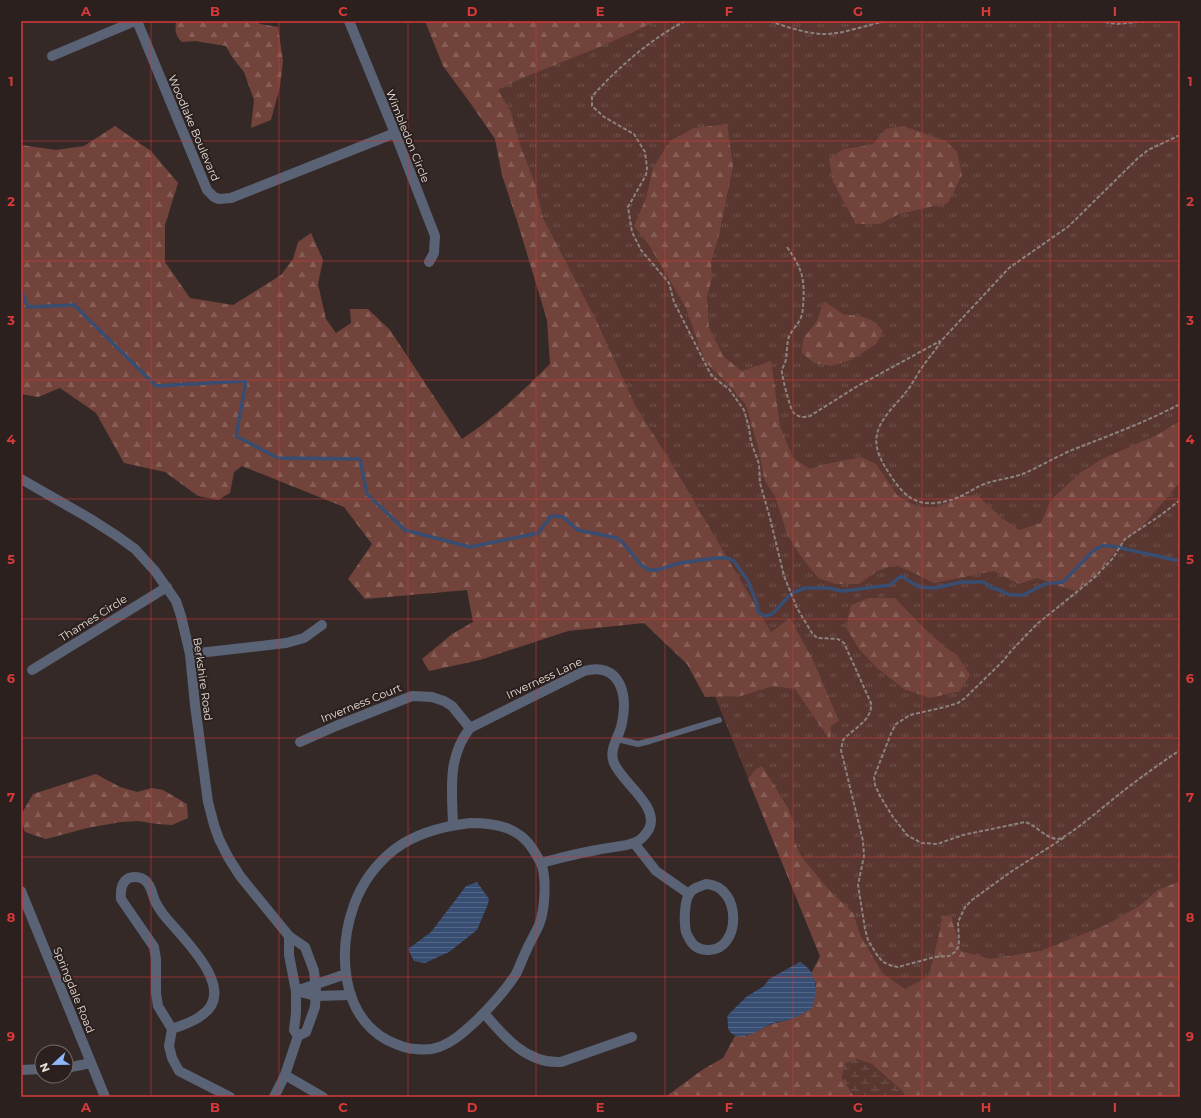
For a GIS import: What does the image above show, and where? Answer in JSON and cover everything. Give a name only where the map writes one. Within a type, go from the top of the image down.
[{"type":"street","points":[[52,56],[136,21]]},
{"type":"street","name":"Woodlake Boulevard","points":[[136,21],[195,163],[207,190],[214,197],[226,200],[395,133]]},
{"type":"street","name":"Wimbledon Circle","points":[[349,21],[435,236],[434,253],[429,262]]},
{"type":"street","name":"Berkshire Road","points":[[21,479],[117,536],[135,549],[146,559],[176,601],[190,654],[208,802],[219,839],[240,876],[289,936],[305,947],[314,972],[316,984],[315,1007],[306,1032],[298,1036],[285,1075],[274,1097]]},
{"type":"street","name":"Thames Circle","points":[[32,670],[167,587]]},
{"type":"street","points":[[190,654],[286,643],[304,638],[322,625]]},
{"type":"street","name":"Inverness Lane","points":[[470,728],[584,671],[594,668],[612,673],[622,689],[624,712],[618,739],[612,749],[613,761],[617,770],[647,806],[651,821],[649,829],[644,836],[634,843]]},
{"type":"street","name":"Inverness Court","points":[[300,742],[412,696],[432,697],[444,701],[452,706],[470,728]]},
{"type":"street","points":[[453,825],[453,764],[463,737],[470,728]]},
{"type":"street","points":[[483,823],[506,827],[530,843],[541,863],[543,872],[543,911],[539,925],[516,973],[505,990],[484,1014],[463,1033],[440,1047],[430,1050],[414,1049],[393,1043],[373,1031],[361,1017],[351,996],[346,974],[346,943],[349,920],[359,893],[374,869],[394,849],[419,836],[453,825],[483,823]]},
{"type":"street","points":[[541,863],[581,853],[634,843],[656,871],[689,894]]},
{"type":"street","points":[[172,1029],[199,1017],[208,1010],[212,1004],[215,993],[213,984],[201,959],[162,913],[155,902],[149,885],[143,879],[131,877],[124,882],[121,890],[121,899],[154,947],[156,959],[156,994],[158,1006],[172,1029],[170,1046],[172,1058],[179,1071],[230,1097]]},
{"type":"street","points":[[706,884],[719,887],[729,898],[733,914],[730,938],[719,948],[704,950],[692,944],[686,933],[686,905],[689,894],[698,887],[706,884]]},
{"type":"street","name":"Springdale Road","points":[[21,891],[105,1097]]},
{"type":"street","name":"Berkshire Road","points":[[289,936],[289,955],[296,991],[294,1030],[298,1036]]},
{"type":"street","points":[[296,991],[346,974]]},
{"type":"street","points":[[296,991],[316,996],[351,996]]},
{"type":"street","points":[[484,1014],[505,1038],[516,1047],[551,1063],[561,1062],[632,1037]]},
{"type":"street","points":[[74,1066],[91,1063]]},
{"type":"street","points":[[21,1070],[34,1069]]},
{"type":"street","points":[[285,1075],[322,1097]]},
{"type":"lane","points":[[618,739],[638,744],[650,742],[719,720]]},
{"type":"path","points":[[685,21],[674,27],[624,64],[595,93],[592,97],[592,106],[604,118],[634,134],[645,152],[647,168],[646,174],[628,207],[632,232],[641,250],[669,283],[674,302],[712,377],[728,389],[744,410],[751,442],[759,464],[761,489],[769,514],[784,576],[795,605],[812,633],[817,638],[838,639],[844,642],[871,703],[872,708],[870,714],[860,726],[843,740],[842,750],[863,841],[864,856],[858,885],[865,929],[872,948],[883,962],[898,967],[935,957],[949,956],[955,952],[958,947],[958,922],[965,907],[972,900],[1012,871],[1065,837],[1120,793],[1180,750]]},
{"type":"path","points":[[770,21],[791,28],[823,34],[839,32],[886,21]]},
{"type":"path","points":[[1098,21],[1117,24],[1147,21]]},
{"type":"path","points":[[1180,135],[1148,150],[1069,226],[1009,268],[941,340],[907,391],[887,414],[877,433],[876,442],[881,460],[895,482],[910,498],[924,503],[945,502],[962,496],[987,483],[1024,473],[1076,448],[1162,414],[1180,404]]},
{"type":"path","points":[[787,247],[798,263],[802,276],[804,306],[801,320],[789,338],[785,364],[782,370],[790,403],[794,412],[800,416],[805,418],[810,416],[856,387],[941,340]]},
{"type":"path","points":[[1065,837],[1060,839],[1055,838],[1025,822],[963,835],[937,844],[921,844],[907,835],[893,817],[880,796],[875,785],[874,778],[896,724],[910,715],[958,703],[965,698],[998,667],[1037,624],[1094,578],[1113,558],[1124,541],[1180,500]]},
{"type":"green space","points":[[176,21],[257,21],[260,24],[278,27],[283,61],[280,86],[271,120],[251,128],[254,100],[244,72],[232,57],[226,46],[195,41],[182,42],[176,33]]},
{"type":"green space","points":[[425,21],[657,21],[602,46],[520,79],[498,90],[511,112],[520,145],[534,181],[543,218],[597,322],[636,407],[672,464],[771,632],[790,618],[813,660],[839,721],[831,726],[830,740],[795,689],[773,686],[741,696],[705,697],[687,664],[644,623],[568,631],[480,660],[429,671],[422,659],[452,634],[473,622],[467,590],[365,599],[348,579],[372,544],[344,507],[242,466],[234,472],[230,493],[218,500],[198,496],[165,472],[124,463],[96,413],[60,388],[38,397],[21,394],[21,145],[56,150],[84,146],[115,126],[151,151],[178,183],[165,225],[165,262],[190,298],[233,305],[281,275],[293,259],[298,242],[311,233],[323,260],[318,284],[326,319],[336,333],[351,323],[350,309],[368,309],[390,330],[462,439],[497,413],[519,394],[550,364],[547,320],[502,175],[495,139],[443,66]]},
{"type":"green space","points":[[633,21],[1180,21],[1180,924],[858,1050],[663,568],[478,82]]},
{"type":"green space","points":[[727,124],[733,167],[718,239],[711,261],[712,278],[707,297],[709,328],[724,357],[742,371],[771,361],[780,426],[793,458],[810,469],[826,464],[861,457],[876,464],[897,495],[917,507],[939,507],[962,496],[977,495],[1002,518],[1019,530],[1041,523],[1049,504],[1054,497],[1080,473],[1102,459],[1157,435],[1180,421],[1180,482],[1141,528],[1124,541],[1094,578],[1075,591],[1037,578],[1019,584],[994,571],[934,583],[895,565],[877,571],[859,584],[835,584],[818,578],[800,555],[787,534],[775,496],[765,481],[758,447],[746,405],[731,387],[705,362],[686,308],[649,245],[634,226],[646,198],[653,168],[670,141],[694,128]]},
{"type":"green space","points":[[903,126],[946,141],[957,152],[962,175],[948,203],[899,214],[880,224],[856,224],[833,182],[829,159],[843,149],[872,145],[886,129]]},
{"type":"green space","points":[[824,301],[843,314],[864,317],[875,322],[883,331],[876,344],[851,360],[831,366],[814,363],[802,353],[803,339],[817,321]]},
{"type":"green space","points":[[869,598],[895,598],[926,630],[945,647],[957,655],[970,675],[960,691],[930,698],[904,689],[877,668],[859,649],[846,627],[851,605]]},
{"type":"green space","points":[[762,766],[788,808],[794,823],[794,841],[801,856],[828,889],[853,913],[860,935],[883,974],[905,989],[929,976],[942,916],[951,915],[961,951],[990,959],[1040,951],[1106,925],[1139,906],[1158,890],[1180,881],[1180,1097],[664,1097],[702,1070],[723,1058],[735,1036],[746,1036],[772,1024],[792,1019],[811,1008],[816,984],[811,974],[820,956],[748,779],[756,769]]},
{"type":"green space","points":[[96,774],[120,787],[137,792],[152,788],[163,790],[187,804],[188,818],[172,825],[138,821],[121,822],[87,828],[46,839],[25,832],[21,815],[33,794]]},
{"type":"green space","points":[[857,1059],[872,1064],[909,1097],[854,1097],[842,1078],[844,1064]]},
{"type":"water","points":[[477,882],[489,899],[477,930],[449,952],[425,963],[414,961],[408,949],[431,932],[466,886]]},
{"type":"water","points":[[800,962],[810,971],[815,982],[816,989],[812,1008],[792,1019],[774,1023],[746,1036],[735,1036],[729,1031],[727,1016],[746,997],[764,986],[769,979]]},
{"type":"waterway","points":[[21,290],[28,307],[74,305],[156,386],[246,381],[236,436],[278,458],[360,459],[367,494],[405,530],[470,547],[538,533],[551,516],[563,517],[578,530],[617,538],[641,565],[649,570],[657,570],[680,563],[716,558],[728,558],[734,561],[748,581],[757,604],[757,609],[759,613],[765,616],[772,614],[792,593],[805,588],[828,588],[842,591],[852,590],[890,585],[901,576],[919,587],[935,588],[962,582],[984,582],[990,587],[1010,595],[1023,595],[1045,584],[1063,582],[1094,550],[1102,546],[1112,546],[1180,560]]}]
